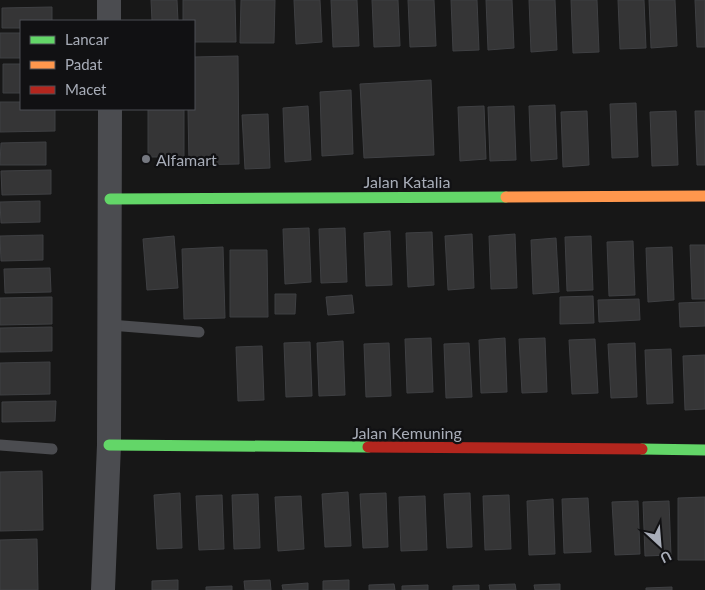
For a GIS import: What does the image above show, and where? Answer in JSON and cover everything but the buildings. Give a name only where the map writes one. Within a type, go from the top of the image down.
[{"type":"street","points":[[109,0],[109,20]]},
{"type":"street","points":[[103,590],[109,446],[110,110]]},
{"type":"street","name":"Jalan Katalia","points":[[110,199],[705,196]]},
{"type":"street","name":"Jalan Kemuning","points":[[109,446],[705,450]]},
{"type":"lane","points":[[110,325],[199,332]]},
{"type":"lane","points":[[0,445],[52,449]]},
{"type":"traffic: fast","points":[[110,199],[506,197]]},
{"type":"traffic: fast","points":[[109,445],[368,447]]},
{"type":"traffic: fast","points":[[642,449],[705,450]]},
{"type":"traffic: slow","points":[[506,197],[705,196]]},
{"type":"traffic: jam","points":[[368,447],[642,449]]},
{"type":"place","name":"Alfamart","points":[[146,159]]}]
